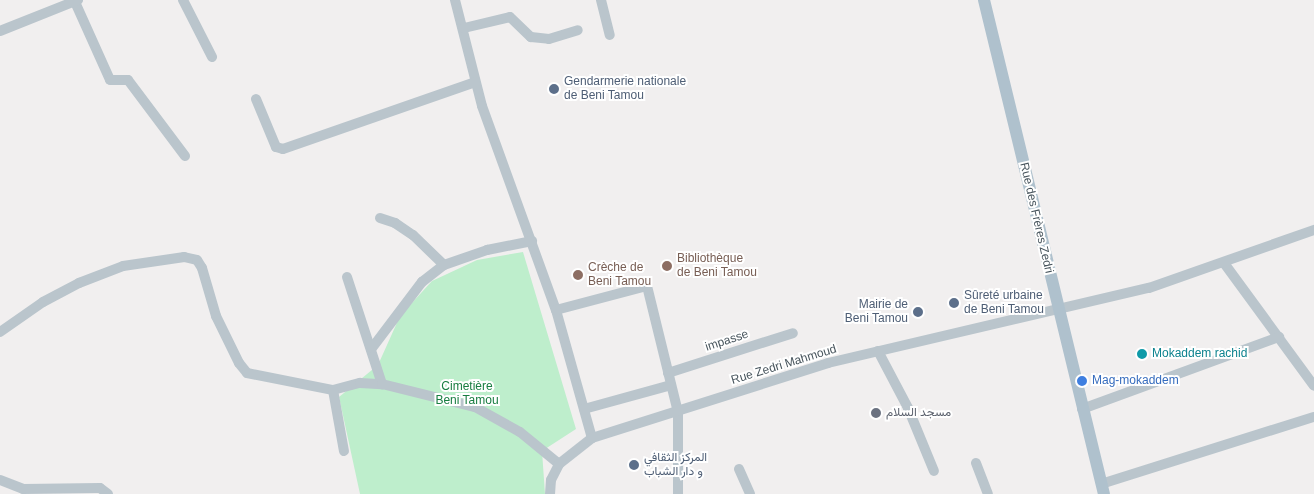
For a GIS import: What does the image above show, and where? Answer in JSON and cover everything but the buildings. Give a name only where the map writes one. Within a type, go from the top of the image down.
[{"type":"main road","name":"Rue des Frères Zedri","points":[[984,0],[1102,489]]},
{"type":"street","points":[[183,0],[212,57]]},
{"type":"street","points":[[455,0],[464,28],[475,82],[556,310],[592,438]]},
{"type":"street","points":[[601,0],[610,35]]},
{"type":"street","points":[[0,31],[77,1],[110,80],[128,80],[185,156]]},
{"type":"street","points":[[464,28],[510,17],[532,37],[548,39],[578,30]]},
{"type":"street","points":[[256,99],[276,147],[283,149],[475,82]]},
{"type":"street","points":[[380,218],[395,223],[414,235],[444,265]]},
{"type":"street","name":"Rue Zedri Mahmoud","points":[[559,464],[592,438],[828,364],[1149,288],[1314,230]]},
{"type":"street","points":[[372,348],[422,282],[444,265],[487,250],[532,242]]},
{"type":"street","points":[[0,332],[43,302],[123,266],[184,257],[197,260],[202,268],[216,316],[239,363],[247,372],[333,390],[360,383],[382,384],[475,407],[520,432],[559,464],[551,480],[550,494]]},
{"type":"street","points":[[1224,263],[1314,386]]},
{"type":"street","points":[[346,276],[372,348],[382,384]]},
{"type":"street","points":[[556,310],[647,286],[670,386],[678,412],[678,494]]},
{"type":"street","name":"impasse","points":[[668,373],[794,333]]},
{"type":"street","points":[[1082,409],[1279,337]]},
{"type":"street","points":[[878,351],[908,408],[934,471]]},
{"type":"street","points":[[584,409],[670,386]]},
{"type":"street","points":[[333,390],[344,451]]},
{"type":"street","points":[[1102,489],[1314,418]]},
{"type":"street","points":[[976,463],[988,494]]},
{"type":"street","points":[[739,469],[750,494]]},
{"type":"street","points":[[0,480],[23,489],[100,488],[108,494]]},
{"type":"green space","name":"Cimetière Beni Tamou","points":[[523,252],[576,429],[542,451],[545,494],[360,494],[339,397],[378,365],[400,316],[432,281],[477,260]]},
{"type":"place","name":"Gendarmerie nationale de Beni Tamou","points":[[554,89]]},
{"type":"place","name":"Bibliothèque de Beni Tamou","points":[[667,266]]},
{"type":"place","name":"Crèche de Beni Tamou","points":[[578,275]]},
{"type":"place","name":"Sûreté urbaine de Beni Tamou","points":[[954,303]]},
{"type":"place","name":"Mairie de Beni Tamou","points":[[918,312]]},
{"type":"place","name":"Mokaddem rachid","points":[[1142,354]]},
{"type":"place","name":"Mag-mokaddem","points":[[1082,381]]},
{"type":"place","name":"مسجد السلام","points":[[876,413]]},
{"type":"place","name":"المركز الثقافي و دار الشباب","points":[[634,465]]}]
